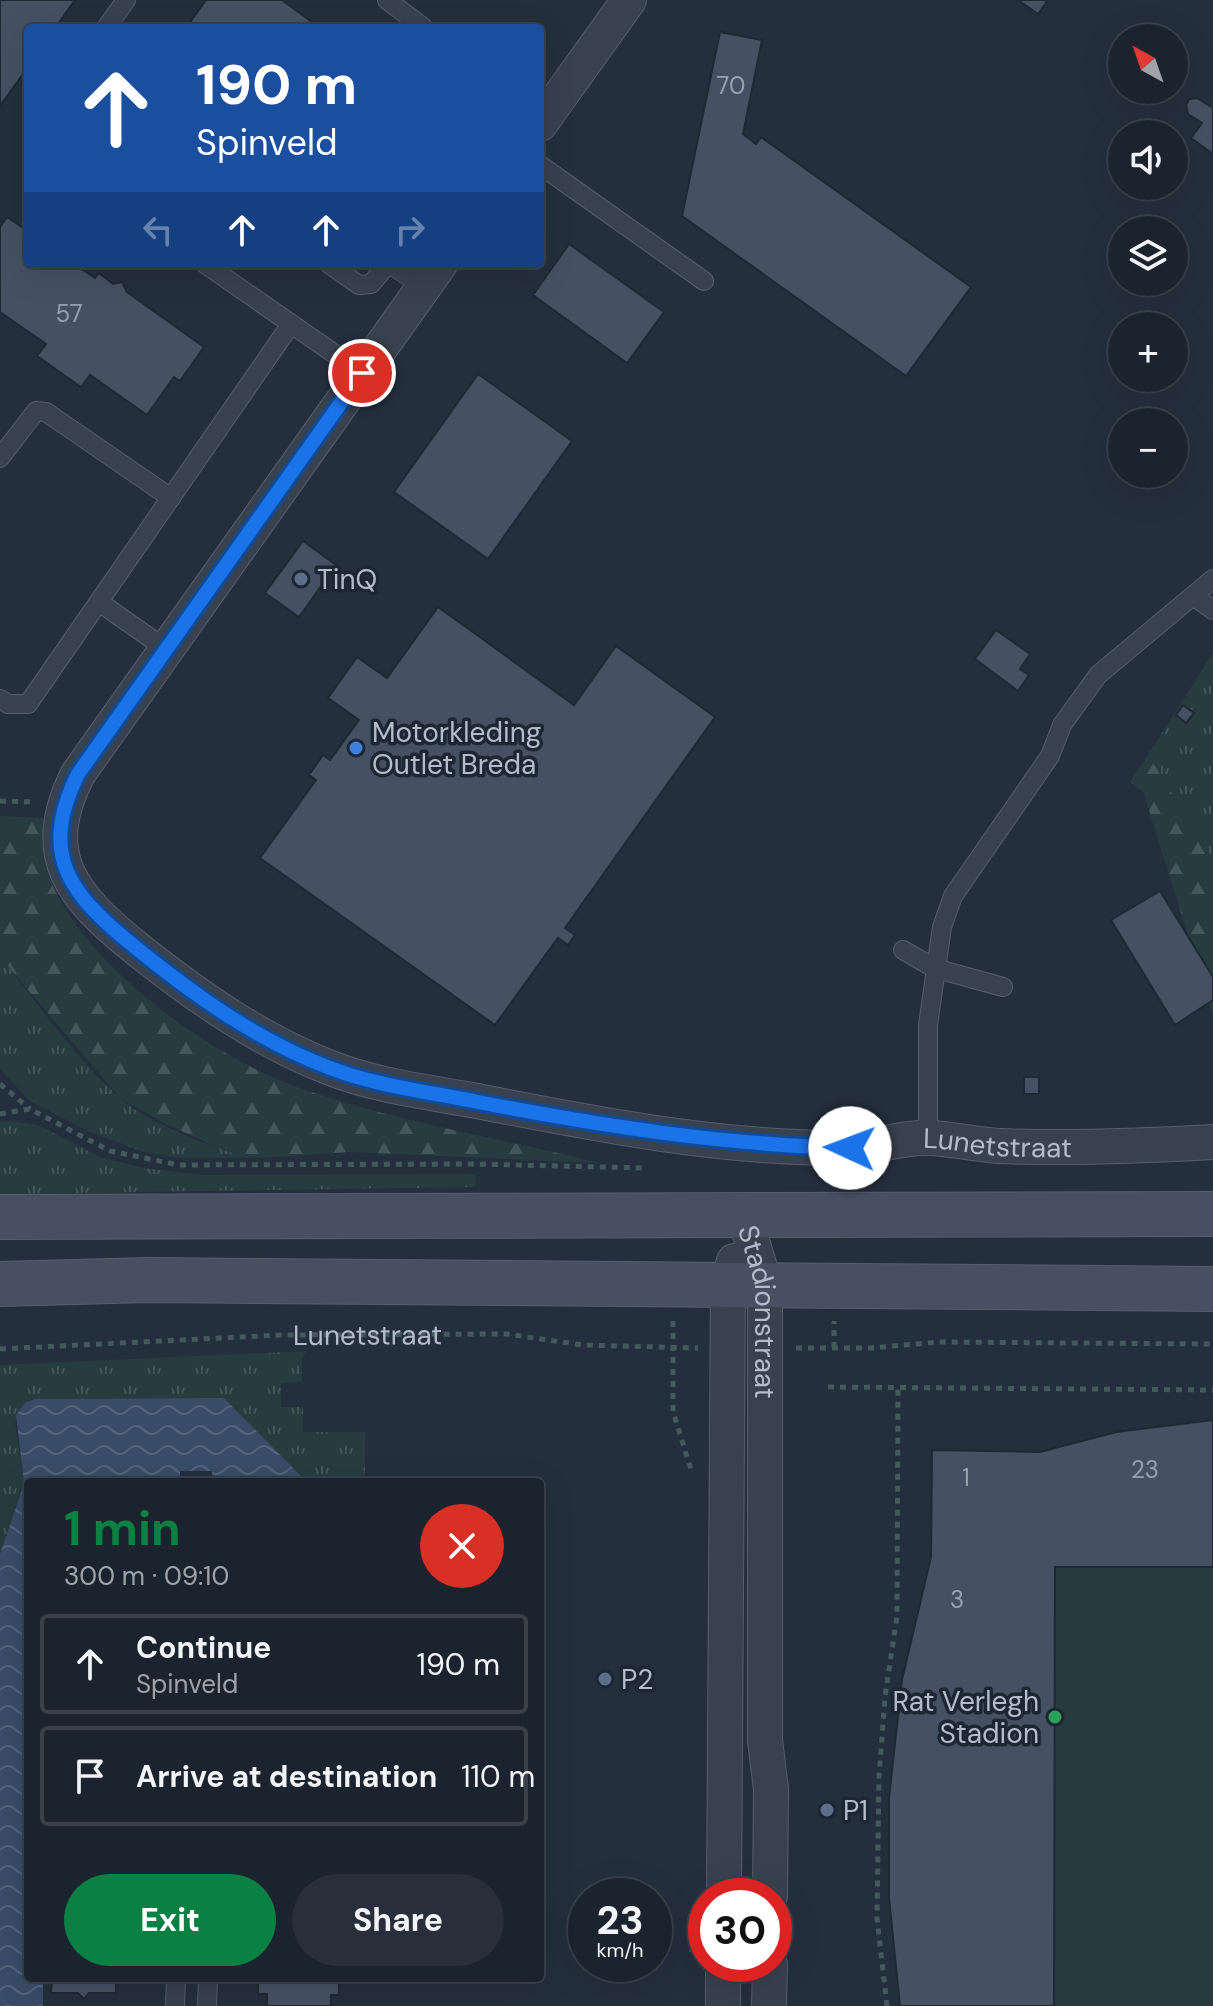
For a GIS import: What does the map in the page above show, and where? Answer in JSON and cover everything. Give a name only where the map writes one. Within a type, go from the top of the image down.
[{"type":"main road","points":[[0,1217],[484,1213],[745,1218],[1213,1214]]},
{"type":"main road","name":"Lunetstraat","points":[[0,1284],[149,1280],[1213,1289]]},
{"type":"street","points":[[544,115],[629,0]]},
{"type":"street","points":[[166,649],[432,276]]},
{"type":"street","name":"Lunetstraat","points":[[166,649],[88,758],[64,806],[60,838],[64,870],[74,890],[91,910],[207,1002],[267,1038],[331,1069],[401,1087],[671,1135],[850,1148],[928,1138],[1004,1147],[1213,1142]]},
{"type":"street","name":"Stadionstraat","points":[[745,1218],[746,1284],[765,1348],[765,1740],[771,1789],[770,1878]]},
{"type":"street","name":"Stadionstraat","points":[[724,1878],[727,1348],[746,1284]]},
{"type":"street","points":[[724,1843],[770,1842]]},
{"type":"street","points":[[723,1982],[723,2006]]},
{"type":"street","points":[[769,2006],[770,1982]]},
{"type":"lane","points":[[109,24],[126,0]]},
{"type":"lane","points":[[387,0],[419,24]]},
{"type":"lane","points":[[544,168],[704,281]]},
{"type":"lane","points":[[211,268],[362,373]]},
{"type":"lane","points":[[335,268],[359,285],[371,284],[385,268]]},
{"type":"lane","points":[[403,268],[432,276]]},
{"type":"lane","points":[[0,699],[8,704],[28,704],[291,324]]},
{"type":"lane","points":[[0,458],[28,418],[36,411],[46,412],[171,498]]},
{"type":"lane","points":[[928,1138],[927,1055],[934,968],[942,927],[953,896],[1050,756],[1062,725],[1098,675],[1213,579]]},
{"type":"lane","points":[[1193,596],[1213,610]]},
{"type":"lane","points":[[99,602],[166,649]]},
{"type":"lane","points":[[903,950],[934,968],[1003,987]]},
{"type":"lane","points":[[175,2006],[176,1982]]},
{"type":"lane","points":[[207,2006],[208,1982]]},
{"type":"path","points":[[0,1084],[30,1109],[110,1151],[179,1165],[472,1164],[659,1168]]},
{"type":"path","points":[[0,1114],[30,1109]]},
{"type":"path","name":"Lunetstraat","points":[[0,1349],[281,1335],[477,1334],[507,1334],[582,1345],[727,1348]]},
{"type":"path","points":[[765,1348],[871,1348],[938,1342],[1213,1344]]},
{"type":"path","points":[[828,1387],[1213,1390]]},
{"type":"path","points":[[887,2006],[877,1918],[881,1739],[897,1616],[898,1387]]},
{"type":"green space","points":[[1213,653],[1213,859],[1148,755]]},
{"type":"green space","points":[[1148,755],[1213,859],[1213,1015],[1143,791],[1130,782]]},
{"type":"green space","points":[[0,816],[43,818],[49,876],[76,925],[101,955],[164,1012],[235,1059],[271,1077],[341,1101],[599,1163],[350,1152],[259,1158],[228,1152],[168,1125],[121,1099],[0,957]]},
{"type":"green space","points":[[0,957],[72,1047],[133,1108],[185,1135],[259,1158],[181,1158],[144,1152],[88,1131],[30,1101],[0,1069]]},
{"type":"green space","points":[[0,1122],[38,1125],[100,1157],[143,1168],[203,1175],[476,1174],[475,1187],[0,1194]]},
{"type":"green space","points":[[307,1351],[302,1359],[302,1382],[281,1383],[281,1407],[303,1407],[303,1432],[365,1432],[365,1478],[303,1478],[224,1398],[36,1399],[26,1402],[15,1423],[24,1484],[0,1554],[0,1365]]},
{"type":"green space","name":"Rat Verlegh Stadion","points":[[1213,1420],[1213,2006],[900,2006],[889,1898],[889,1798],[902,1680],[931,1557],[932,1450],[1040,1452],[1116,1432]]},
{"type":"water","points":[[224,1398],[303,1478],[213,1478],[212,1471],[180,1471],[180,1478],[24,1478],[24,1484],[16,1415],[26,1402],[36,1399]]},
{"type":"water","points":[[24,1484],[24,1982],[43,1982],[43,2006],[0,2006],[0,1554]]},
{"type":"building","points":[[0,0],[75,0],[58,24],[24,24],[24,73],[0,106]]},
{"type":"building","points":[[206,0],[282,0],[315,24],[189,24]]},
{"type":"building","points":[[1018,0],[1048,0],[1038,14]]},
{"type":"building","points":[[720,32],[762,40],[743,134],[756,144],[761,137],[971,287],[906,376],[682,216]]},
{"type":"building","points":[[1197,98],[1213,108],[1213,154],[1191,138],[1202,123],[1188,114],[1186,105],[1189,99]]},
{"type":"building","points":[[7,217],[24,228],[24,268],[80,268],[95,278],[99,273],[113,284],[122,282],[127,292],[204,347],[180,381],[174,377],[147,415],[90,375],[81,387],[37,356],[46,344],[0,312],[0,227]]},
{"type":"building","points":[[569,244],[664,312],[627,363],[533,295]]},
{"type":"building","points":[[478,374],[572,441],[488,559],[394,492]]},
{"type":"building","points":[[303,541],[336,565],[299,617],[265,593]]},
{"type":"building","points":[[438,607],[574,705],[616,646],[715,717],[565,928],[575,935],[568,945],[558,938],[495,1025],[260,858],[316,780],[309,775],[323,755],[330,760],[359,720],[328,698],[357,657],[387,678]]},
{"type":"building","points":[[996,630],[1030,654],[1020,669],[1029,675],[1018,691],[975,659]]},
{"type":"building","points":[[1183,705],[1194,713],[1186,723],[1176,715]]},
{"type":"building","points":[[1160,891],[1213,977],[1213,1000],[1175,1025],[1111,920]]},
{"type":"building","points":[[1024,1077],[1039,1077],[1039,1094],[1024,1094]]},
{"type":"building","points":[[1213,1420],[1213,1567],[1055,1567],[1054,2006],[900,2006],[889,1898],[889,1798],[902,1680],[931,1557],[932,1450],[1040,1452],[1116,1432]]},
{"type":"building","points":[[52,1982],[116,1982],[116,1993],[89,1993],[84,1999],[78,1993],[51,1993]]},
{"type":"building","points":[[258,1982],[339,1982],[339,1995],[331,1995],[331,2006],[267,2006],[267,1994],[258,1994]]},
{"type":"place","name":"TinQ","points":[[301,579]]},
{"type":"place","name":"Motorkleding Outlet Breda","points":[[356,748]]},
{"type":"place","name":"P2","points":[[605,1679]]},
{"type":"place","name":"Rat Verlegh Stadion","points":[[1055,1717]]},
{"type":"place","name":"P1","points":[[827,1810]]},
{"type":"route","points":[[362,373],[78,774],[64,806],[60,827],[64,870],[74,890],[111,928],[207,1002],[298,1055],[331,1069],[401,1087],[633,1130],[785,1146],[850,1148]]}]
